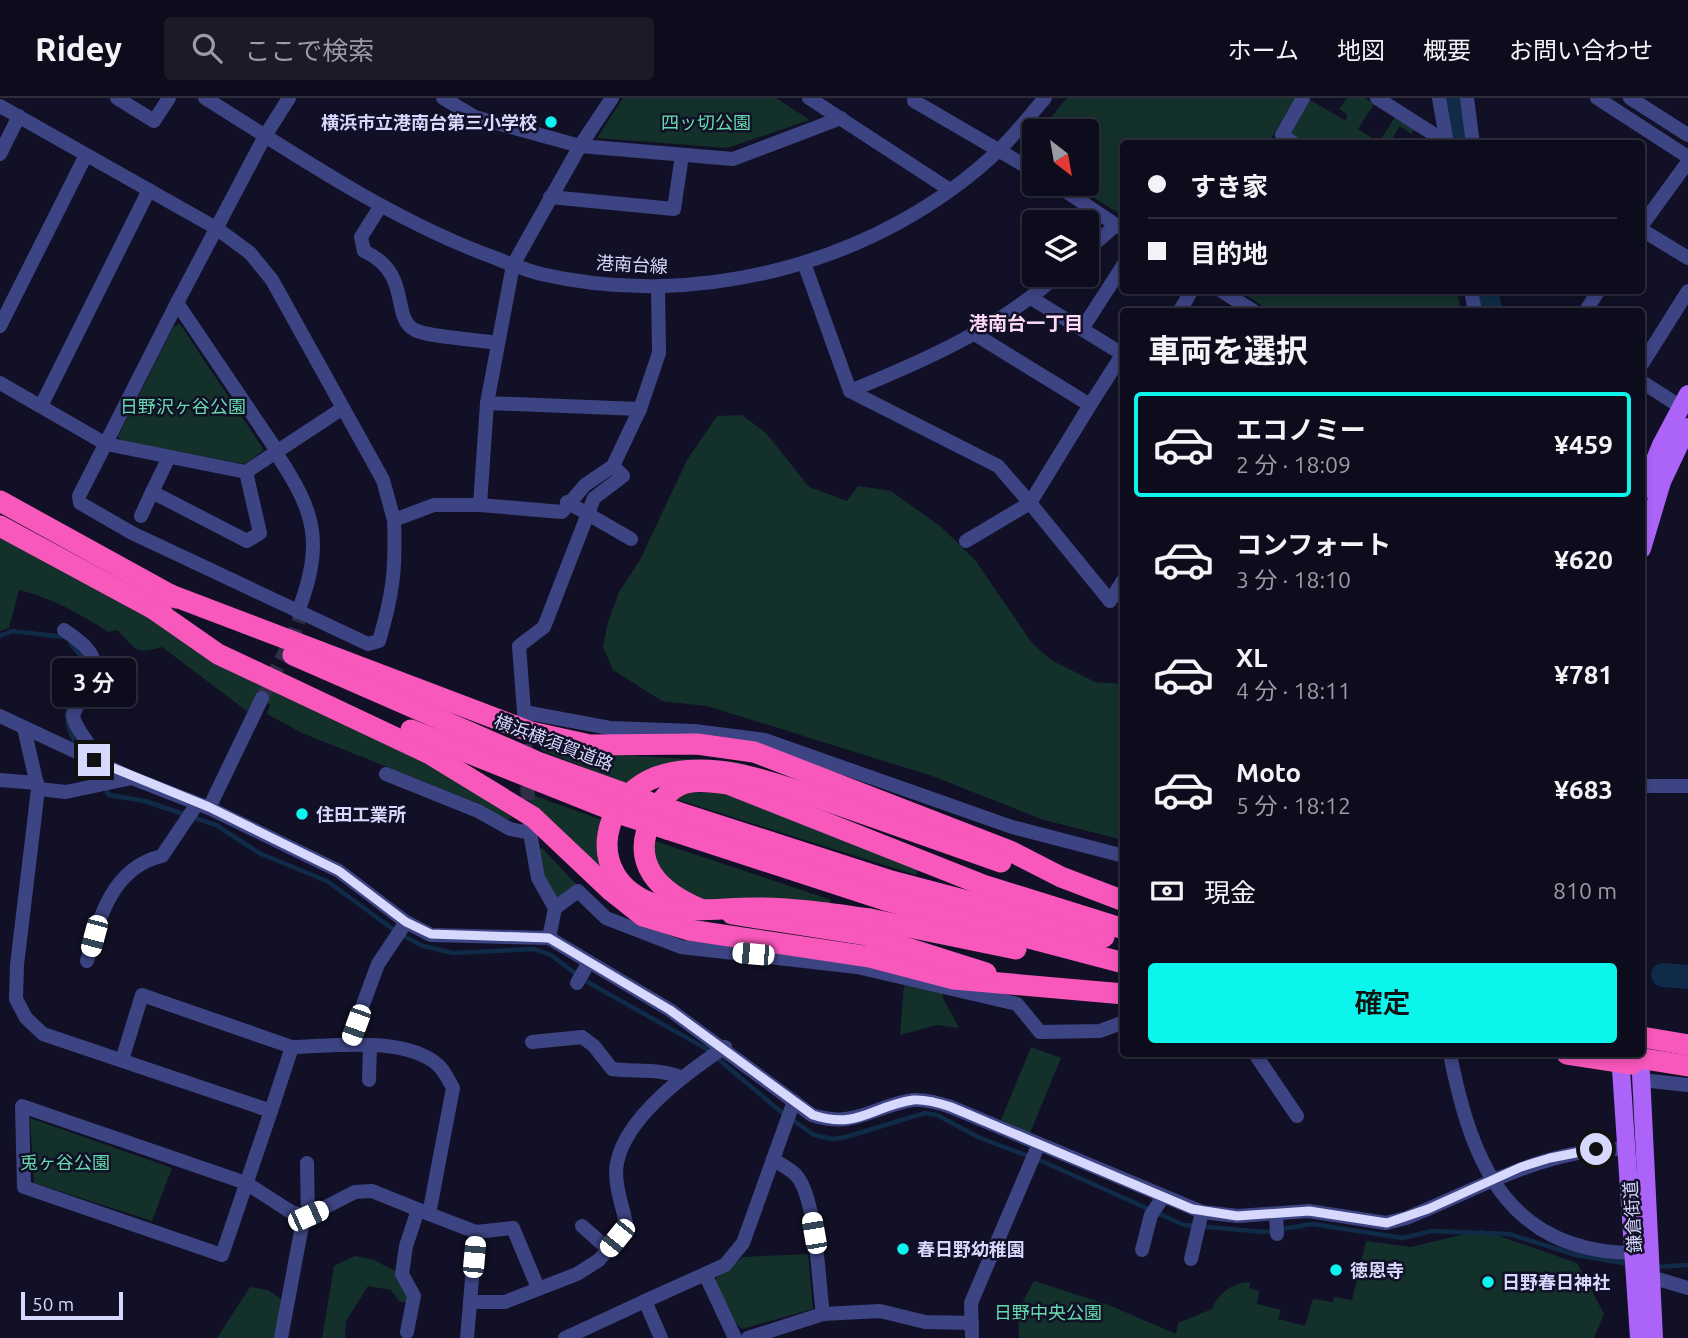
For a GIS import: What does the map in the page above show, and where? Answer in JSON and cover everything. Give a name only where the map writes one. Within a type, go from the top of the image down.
[{"type":"highway","name":"横浜横須賀道路","points":[[0,501],[158,600]]},
{"type":"highway","name":"横浜横須賀道路","points":[[0,526],[158,600],[276,648],[634,807],[672,821],[891,881],[1120,955]]},
{"type":"highway","points":[[158,600],[531,732],[590,745],[697,744],[754,752],[1010,851],[1061,877],[1120,899]]},
{"type":"highway","points":[[158,600],[218,654],[430,754],[533,817],[609,889],[643,916],[689,930],[870,957],[954,979],[1120,994]]},
{"type":"highway","points":[[1061,877],[1007,865],[825,800],[746,775],[715,770],[668,774],[637,788],[616,811],[606,836],[606,851],[613,875],[633,894],[655,905],[679,909],[793,909],[870,919],[1044,955],[1120,956]]},
{"type":"highway","points":[[1015,984],[866,935],[699,909],[675,897],[656,882],[644,859],[643,836],[656,810],[674,788],[696,781],[728,784],[983,885],[1120,928]]},
{"type":"highway","points":[[1645,1038],[1688,1045]]},
{"type":"highway","points":[[1594,1057],[1688,1066]]},
{"type":"main road","points":[[1645,485],[1684,401]]},
{"type":"main road","points":[[1645,539],[1662,482],[1681,458],[1688,427]]},
{"type":"main road","name":"鎌倉街道","points":[[1629,1061],[1628,1149],[1654,1338]]},
{"type":"main road","name":"鎌倉街道","points":[[1629,1061],[1643,1263],[1639,1338]]},
{"type":"street","points":[[117,98],[154,121],[169,98]]},
{"type":"street","name":"港南台線","points":[[205,98],[380,208],[434,234],[541,274],[658,287],[749,276],[804,263],[857,243],[896,224],[950,190],[999,150],[1045,98]]},
{"type":"street","points":[[0,106],[216,228],[250,253],[272,280],[383,480],[394,520],[396,570],[379,641],[369,644],[132,533],[80,503],[79,496],[177,303],[216,228],[265,136],[289,98]]},
{"type":"street","points":[[443,98],[475,117],[580,146],[733,159],[841,118]]},
{"type":"street","points":[[480,505],[487,403],[513,265],[580,146],[612,98]]},
{"type":"street","points":[[809,98],[950,190]]},
{"type":"street","points":[[916,98],[914,101],[1022,163]]},
{"type":"street","points":[[1289,140],[1282,135],[1303,98]]},
{"type":"street","points":[[1377,98],[1442,140]]},
{"type":"street","points":[[1439,98],[1446,140]]},
{"type":"street","points":[[1467,98],[1472,140]]},
{"type":"street","points":[[1597,98],[1688,157]]},
{"type":"street","points":[[1630,98],[1688,135]]},
{"type":"street","points":[[0,155],[19,116]]},
{"type":"street","points":[[0,326],[86,155]]},
{"type":"street","points":[[550,197],[674,209],[682,155]]},
{"type":"street","points":[[1647,205],[1688,162]]},
{"type":"street","points":[[41,406],[149,190]]},
{"type":"street","points":[[1073,196],[1120,228],[1099,242]]},
{"type":"street","points":[[380,208],[361,237],[364,251],[376,257],[396,277],[405,320],[415,331],[497,343]]},
{"type":"street","points":[[1645,230],[1688,258]]},
{"type":"street","points":[[804,263],[850,391],[998,466],[1110,601],[1120,607]]},
{"type":"street","points":[[1082,329],[1120,270]]},
{"type":"street","points":[[394,520],[434,505],[480,505],[562,512],[567,502],[584,485],[613,466],[639,409],[659,353],[658,287]]},
{"type":"street","points":[[850,391],[927,359],[1031,298],[1044,287]]},
{"type":"street","points":[[1645,359],[1688,291]]},
{"type":"street","points":[[1226,294],[1249,308]]},
{"type":"street","points":[[1031,298],[1120,353]]},
{"type":"street","points":[[177,303],[274,449],[307,504],[313,529],[312,556],[298,612]]},
{"type":"street","points":[[973,333],[1090,405]]},
{"type":"street","points":[[966,541],[1030,503],[1120,360]]},
{"type":"street","points":[[0,383],[106,444],[246,472]]},
{"type":"street","points":[[1645,383],[1684,401]]},
{"type":"street","points":[[487,403],[639,409]]},
{"type":"street","points":[[246,472],[274,449],[343,408]]},
{"type":"street","points":[[141,516],[169,457]]},
{"type":"street","points":[[613,466],[623,476],[594,498],[544,627],[519,646],[524,715],[610,728],[694,731],[765,740],[1012,827],[1120,855]]},
{"type":"street","points":[[152,492],[247,541],[260,533],[246,472]]},
{"type":"street","points":[[567,502],[631,538]]},
{"type":"street","points":[[1110,601],[1120,585]]},
{"type":"street","points":[[64,630],[80,640],[95,661],[95,669],[73,715],[74,723],[91,744],[94,760]]},
{"type":"street","points":[[87,961],[108,898],[120,880],[147,859],[162,856],[183,823],[200,807],[262,698]]},
{"type":"street","points":[[0,716],[339,871],[405,924],[431,934],[452,937],[538,942],[587,965],[723,1049],[793,1105],[813,1115],[846,1121],[913,1100],[927,1100],[951,1107],[1158,1205],[1200,1221],[1237,1216],[1277,1223],[1328,1212],[1372,1228],[1406,1218],[1550,1158],[1596,1149],[1628,1149]]},
{"type":"street","points":[[24,728],[37,786],[17,965],[16,999],[26,1018],[43,1034],[271,1111]]},
{"type":"street","points":[[386,774],[478,811],[510,829],[530,830],[538,878],[555,908]]},
{"type":"street","points":[[0,779],[66,792],[132,778]]},
{"type":"street","points":[[1645,786],[1688,786]]},
{"type":"street","points":[[538,942],[555,908],[578,891],[606,918],[681,947],[857,967],[1017,1004],[1040,1031],[1100,1031],[1120,1024]]},
{"type":"street","points":[[348,1045],[378,964],[405,924]]},
{"type":"street","points":[[577,983],[587,965]]},
{"type":"street","points":[[122,1060],[142,995],[292,1048],[348,1045],[403,1048],[438,1065],[453,1088],[424,1212],[406,1246],[402,1274],[414,1296],[407,1332]]},
{"type":"street","points":[[532,1042],[582,1037],[612,1069],[643,1073],[661,1069],[680,1077]]},
{"type":"street","points":[[369,1080],[370,1046]]},
{"type":"street","points":[[292,1048],[246,1183],[222,1255],[24,1187],[22,1106],[246,1183],[291,1212],[306,1216],[355,1192],[372,1191],[476,1232],[513,1228],[538,1288]]},
{"type":"street","points":[[470,1301],[505,1302],[576,1274],[599,1260],[626,1227],[616,1166],[622,1148],[651,1105],[680,1077],[723,1049]]},
{"type":"street","points":[[1257,1057],[1297,1116]]},
{"type":"street","points":[[1451,1057],[1461,1108],[1479,1156],[1493,1181],[1528,1222],[1547,1236],[1643,1263],[1688,1288]]},
{"type":"street","points":[[1629,1061],[1681,1084]]},
{"type":"street","points":[[565,1338],[725,1265],[743,1243],[793,1105]]},
{"type":"street","points":[[972,1338],[971,1303],[1037,1148]]},
{"type":"street","points":[[774,1159],[796,1175],[804,1191],[816,1247],[823,1314]]},
{"type":"street","points":[[281,1338],[306,1216],[307,1163]]},
{"type":"street","points":[[1142,1251],[1158,1205]]},
{"type":"street","points":[[1191,1259],[1200,1221]]},
{"type":"street","points":[[582,1226],[608,1249]]},
{"type":"street","points":[[467,1338],[476,1232]]},
{"type":"street","points":[[705,1274],[735,1338]]},
{"type":"street","points":[[645,1301],[661,1338]]},
{"type":"street","points":[[748,1338],[823,1314],[880,1311],[926,1322],[972,1322]]},
{"type":"green space","name":"四ッ切公園","points":[[623,98],[776,98],[810,120],[727,148],[597,138]]},
{"type":"green space","points":[[1067,98],[1295,98],[1271,140],[1120,140],[1120,214],[1091,196],[1099,196],[1099,119],[1050,119]]},
{"type":"green space","points":[[1347,98],[1365,98],[1374,104],[1358,129],[1376,140],[1299,140],[1292,136],[1292,129],[1310,100],[1346,121],[1347,114],[1339,109]]},
{"type":"green space","points":[[1395,117],[1415,129],[1411,134],[1400,126],[1391,140],[1380,140]]},
{"type":"green space","points":[[1244,294],[1458,294],[1460,308],[1266,308]]},
{"type":"green space","name":"日野沢ヶ谷公園","points":[[180,324],[264,450],[245,464],[121,441],[118,436],[174,326]]},
{"type":"green space","points":[[742,415],[766,433],[809,487],[847,501],[858,486],[891,491],[940,526],[975,560],[1032,643],[1051,660],[1095,682],[1120,684],[1120,839],[1044,820],[932,776],[707,706],[662,701],[613,670],[603,647],[608,622],[619,592],[640,560],[687,460],[717,416]]},
{"type":"green space","points":[[0,526],[422,756],[513,818],[505,819],[478,803],[302,733],[267,714],[270,704],[255,701],[248,712],[162,647],[139,650],[117,630],[108,632],[43,597],[19,590],[9,628],[0,631]]},
{"type":"green space","points":[[543,745],[585,753],[737,762],[826,791],[626,784],[541,750]]},
{"type":"green space","points":[[518,790],[602,820],[611,884]]},
{"type":"green space","points":[[725,792],[918,870],[916,875],[675,799],[683,793]]},
{"type":"green space","points":[[652,840],[831,900],[822,921],[696,898],[658,871]]},
{"type":"green space","points":[[542,848],[578,886],[557,901],[541,869],[538,850]]},
{"type":"green space","points":[[904,985],[943,993],[959,1028],[937,1025],[900,1035]]},
{"type":"green space","points":[[1031,1047],[1061,1058],[1030,1133],[1001,1120]]},
{"type":"green space","name":"兎ヶ谷公園","points":[[30,1118],[172,1168],[152,1221],[34,1183]]},
{"type":"green space","name":"日野中央公園","points":[[1482,1230],[1577,1263],[1604,1314],[1594,1338],[1019,1338],[1018,1311],[1034,1281],[1109,1305],[1176,1334],[1178,1323],[1212,1309],[1223,1293],[1233,1286],[1251,1282],[1249,1288],[1259,1291],[1257,1304],[1281,1310],[1278,1319],[1305,1326],[1313,1299],[1333,1302],[1334,1297],[1352,1300],[1366,1241],[1411,1247]]},
{"type":"green space","points":[[808,1254],[813,1309],[742,1329],[732,1319],[715,1279],[743,1257]]},
{"type":"green space","points":[[355,1256],[372,1259],[399,1273],[409,1302],[400,1302],[391,1290],[368,1286],[346,1321],[345,1338],[322,1338],[334,1266]]},
{"type":"green space","points":[[250,1287],[268,1290],[281,1299],[276,1338],[217,1338]]},
{"type":"waterway","points":[[1455,98],[1461,140]]},
{"type":"waterway","points":[[1488,294],[1489,308]]},
{"type":"waterway","points":[[0,636],[12,631],[64,637]]},
{"type":"waterway","points":[[70,643],[87,663],[67,714],[71,735],[78,747]]},
{"type":"waterway","points":[[88,763],[109,795],[145,801],[216,825],[261,854],[327,881],[401,935],[423,946],[453,953],[534,949],[551,955],[584,980],[705,1048],[780,1111],[814,1135],[833,1139],[846,1137],[925,1113],[937,1115],[978,1137],[1046,1163],[1184,1225],[1265,1232],[1312,1224],[1403,1238],[1432,1231],[1509,1234],[1576,1255],[1629,1264]]},
{"type":"waterway","points":[[1663,975],[1688,977]]},
{"type":"waterway","points":[[1655,1267],[1688,1265]]},
{"type":"tunnel","points":[[262,698],[294,634],[305,604]]},
{"type":"tunnel","points":[[524,723],[529,819]]},
{"type":"place","name":"横浜市立港南台第三小学校","points":[[551,122]]},
{"type":"place","name":"住田工業所","points":[[302,814]]},
{"type":"place","name":"春日野幼稚園","points":[[903,1249]]},
{"type":"place","name":"徳恩寺","points":[[1336,1270]]},
{"type":"place","name":"日野春日神社","points":[[1488,1282]]},
{"type":"district","name":"港南台一丁目","points":[[1026,323]]},
{"type":"route","points":[[94,760],[132,778],[209,807],[339,871],[406,922],[431,934],[452,937],[549,938],[670,1010],[813,1115],[830,1120],[846,1121],[913,1100],[927,1100],[951,1107],[1192,1209],[1237,1216],[1328,1212],[1387,1223],[1428,1209],[1521,1167],[1596,1149]]}]
